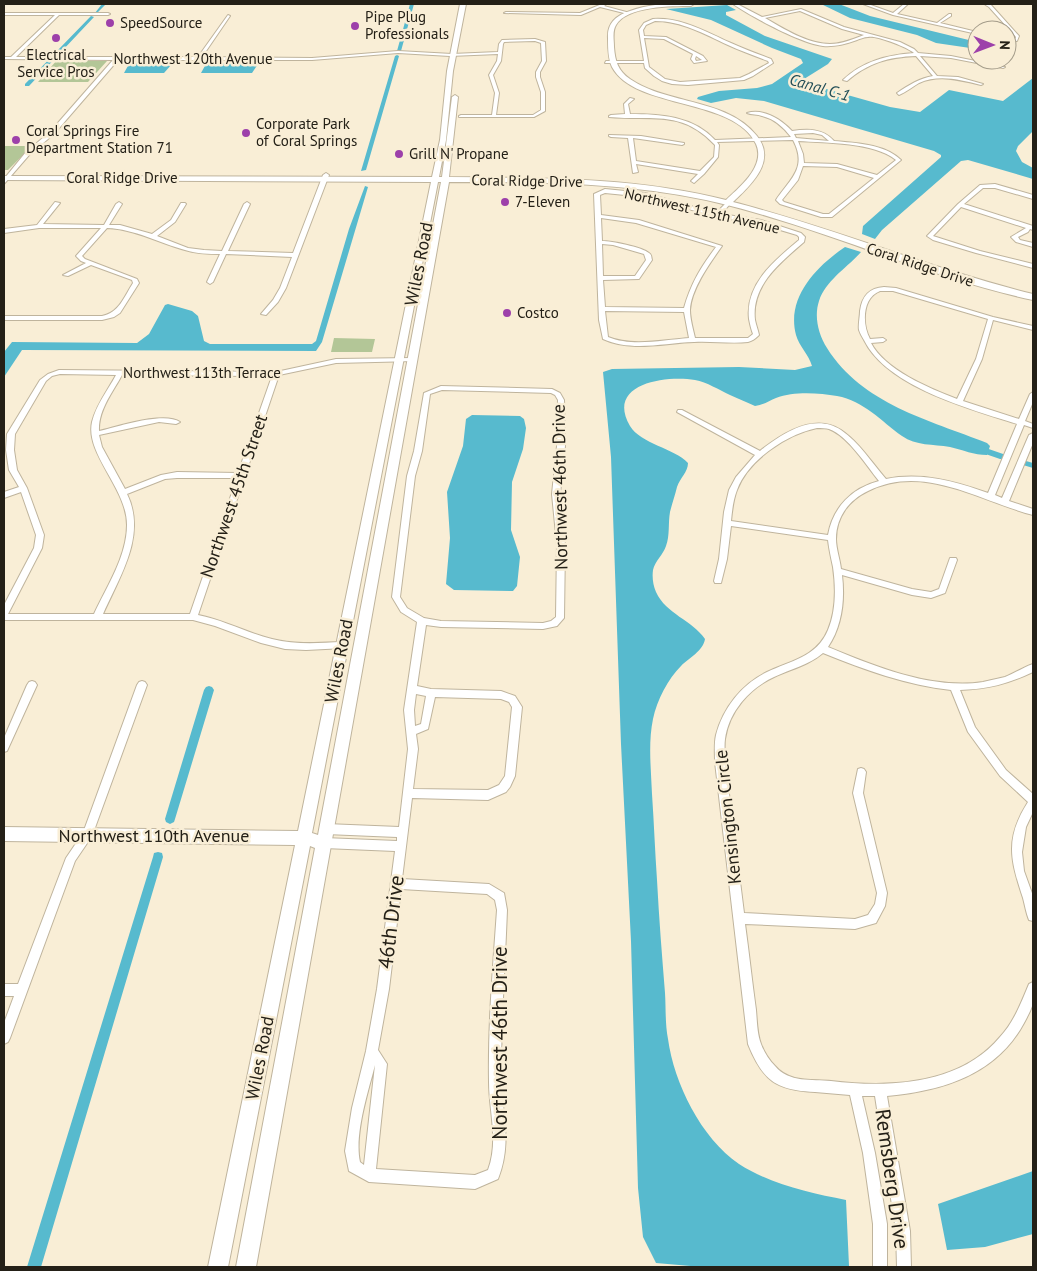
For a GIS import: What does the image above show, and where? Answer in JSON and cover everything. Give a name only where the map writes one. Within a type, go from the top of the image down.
[{"type":"main road","name":"Wiles Road","points":[[218,1267],[342,646],[446,177],[454,116],[455,58],[463,4]]},
{"type":"main road","points":[[604,25],[627,12],[654,4]]},
{"type":"main road","points":[[691,4],[653,6],[627,12],[615,21],[611,28],[610,73],[624,84],[651,96],[711,114],[733,125],[754,142],[762,154],[759,167],[727,200]]},
{"type":"main road","points":[[604,46],[609,60]]},
{"type":"main road","name":"Wiles Road","points":[[246,1267],[357,664],[443,140],[450,66],[455,58]]},
{"type":"main road","name":"Coral Ridge Drive","points":[[6,177],[446,177],[598,182],[662,189],[727,200],[786,214],[954,271],[1033,291]]},
{"type":"main road","name":"Coral Ridge Drive","points":[[727,200],[957,278],[1033,297]]},
{"type":"main road","points":[[342,646],[352,655],[357,664]]},
{"type":"main road","name":"Northwest 110th Avenue","points":[[4,834],[304,838],[325,836]]},
{"type":"street","points":[[516,4],[516,13]]},
{"type":"street","points":[[556,4],[556,13]]},
{"type":"street","points":[[506,13],[584,13],[603,4],[627,12]]},
{"type":"street","points":[[735,4],[789,32],[826,44],[843,42],[868,35]]},
{"type":"street","points":[[742,4],[767,17]]},
{"type":"street","points":[[865,4],[894,14],[967,31]]},
{"type":"street","points":[[894,14],[906,4]]},
{"type":"street","points":[[987,4],[1002,20]]},
{"type":"street","points":[[760,18],[800,10],[843,28],[899,43],[917,55],[936,77]]},
{"type":"street","points":[[4,14],[83,14],[106,14],[108,14],[101,15],[83,14]]},
{"type":"street","points":[[12,58],[57,14]]},
{"type":"street","points":[[937,24],[950,15]]},
{"type":"street","points":[[199,59],[228,16]]},
{"type":"street","points":[[654,20],[665,20],[698,27],[729,44],[771,61],[746,78],[683,84],[660,77],[653,72],[646,60],[641,30],[645,24],[654,20]]},
{"type":"street","points":[[642,37],[665,38],[695,54]]},
{"type":"street","points":[[461,116],[494,116],[534,116],[542,111],[543,92],[538,72],[544,61],[543,42],[535,40],[507,40],[501,44],[500,55],[491,75],[497,92],[494,116]]},
{"type":"street","name":"Northwest 120th Avenue","points":[[4,58],[318,59],[383,53],[455,58]]},
{"type":"street","points":[[484,56],[491,54]]},
{"type":"street","points":[[455,58],[491,54],[500,55]]},
{"type":"street","points":[[455,58],[500,55]]},
{"type":"street","points":[[845,80],[862,67],[877,61],[917,55],[967,60]]},
{"type":"street","points":[[6,177],[28,153],[52,133],[116,59]]},
{"type":"street","points":[[609,60],[646,60]]},
{"type":"street","points":[[899,94],[919,80],[936,77],[981,84]]},
{"type":"street","points":[[628,116],[626,104],[632,99]]},
{"type":"street","points":[[716,143],[789,142],[795,140],[832,141],[875,149],[899,158],[899,160],[827,217],[782,203],[779,200],[794,181],[802,164],[800,149],[795,140],[790,133],[766,115],[749,113]]},
{"type":"street","points":[[610,116],[672,118],[704,131],[716,143],[716,157],[694,181]]},
{"type":"street","points":[[790,133],[817,132],[829,137],[832,141]]},
{"type":"street","points":[[611,136],[630,136],[682,144]]},
{"type":"street","points":[[630,136],[635,172]]},
{"type":"street","points":[[634,162],[702,173]]},
{"type":"street","points":[[802,164],[837,166],[877,177]]},
{"type":"street","points":[[264,314],[276,301],[283,288],[325,177]]},
{"type":"street","points":[[1033,197],[988,185],[982,186],[960,205],[930,236],[978,252],[1033,266]]},
{"type":"street","name":"Northwest 115th Avenue","points":[[600,192],[605,190],[645,195],[717,215],[761,222],[799,234],[802,237]]},
{"type":"street","points":[[600,192],[597,194],[598,242],[603,334],[610,342],[667,343],[692,340],[750,340],[754,338],[756,335],[753,326],[752,310],[756,289],[768,270],[802,241],[802,237]]},
{"type":"street","points":[[710,213],[727,200]]},
{"type":"street","points":[[717,215],[727,200]]},
{"type":"street","points":[[39,226],[57,203]]},
{"type":"street","points":[[4,318],[102,318],[112,316],[118,312],[136,283],[134,279],[82,260],[79,256],[106,226],[119,204]]},
{"type":"street","points":[[153,236],[173,221],[183,204]]},
{"type":"street","points":[[210,282],[247,204]]},
{"type":"street","points":[[960,205],[1031,228]]},
{"type":"street","points":[[598,216],[637,221],[719,246],[702,270],[692,291],[688,310],[692,340]]},
{"type":"street","points":[[4,231],[39,226],[120,227],[153,236],[187,249],[224,253],[296,255]]},
{"type":"street","points":[[1031,228],[1014,237],[1018,242],[1033,245]]},
{"type":"street","points":[[598,242],[613,243],[646,253],[649,257],[637,278],[600,278]]},
{"type":"street","points":[[66,276],[90,263]]},
{"type":"street","points":[[1033,328],[991,318],[894,289],[883,288],[873,290],[865,299],[861,311],[860,325],[867,342],[876,355],[890,368],[933,393],[1033,426]]},
{"type":"street","points":[[602,309],[688,310]]},
{"type":"street","points":[[959,402],[979,359],[991,318]]},
{"type":"street","points":[[867,342],[882,340]]},
{"type":"street","name":"Northwest 113th Terrace","points":[[23,488],[14,470],[10,450],[11,434],[43,380],[50,375],[60,372],[276,374],[336,361],[406,360]]},
{"type":"street","points":[[98,617],[130,542],[132,522],[124,492],[99,448],[95,434],[98,416],[120,373]]},
{"type":"street","name":"Northwest 45th Street","points":[[193,618],[276,374]]},
{"type":"street","name":"Northwest 46th Drive","points":[[441,388],[552,391],[558,394],[561,400],[561,446],[556,494],[561,545],[560,618],[554,624],[543,626],[441,624],[422,621],[404,610],[396,597],[411,476],[418,451],[427,393],[441,388]]},
{"type":"street","points":[[991,496],[1033,394]]},
{"type":"street","points":[[680,412],[760,454]]},
{"type":"street","points":[[95,434],[159,420],[176,422]]},
{"type":"street","points":[[718,580],[723,567],[729,506],[734,487],[743,472],[760,454],[774,443],[808,426],[828,427],[846,438],[883,482]]},
{"type":"street","points":[[1004,501],[1033,435]]},
{"type":"street","points":[[124,492],[164,477],[241,476]]},
{"type":"street","name":"Kensington Circle","points":[[1033,512],[991,496],[935,480],[904,479],[883,482],[865,488],[848,499],[837,516],[832,538],[838,571],[839,606],[831,629],[821,648],[798,664],[770,674],[750,686],[734,707],[721,733],[720,762],[754,1044],[768,1069],[785,1083],[855,1091],[880,1091],[916,1089],[960,1074],[992,1054],[1018,1024],[1033,988]]},
{"type":"street","points":[[4,495],[23,488],[40,535],[38,548],[4,615],[193,618],[212,620],[248,635],[285,645],[342,646]]},
{"type":"street","points":[[727,523],[832,538]]},
{"type":"street","points":[[838,571],[912,592],[931,595],[942,591],[953,560]]},
{"type":"street","name":"46th Drive","points":[[369,1175],[354,1166],[351,1151],[383,989],[413,749],[409,710],[422,621]]},
{"type":"street","points":[[821,648],[905,679],[955,688],[990,684],[1018,677],[1033,668]]},
{"type":"street","points":[[4,748],[32,685]]},
{"type":"street","points":[[4,1038],[71,858],[87,836],[142,685]]},
{"type":"street","points":[[955,688],[972,729],[1003,773],[1033,801],[1022,819],[1017,841],[1020,871],[1033,916]]},
{"type":"street","points":[[408,793],[488,795],[501,791],[508,783],[510,776],[517,707],[512,699],[501,695],[431,693],[411,689]]},
{"type":"street","points":[[411,732],[425,726],[431,693]]},
{"type":"street","points":[[739,918],[854,924],[872,919],[880,906],[882,893],[858,793],[861,772]]},
{"type":"street","points":[[325,836],[403,832]]},
{"type":"street","points":[[325,836],[401,846]]},
{"type":"street","name":"Northwest 46th Drive","points":[[369,1175],[475,1182],[493,1174],[499,1159],[500,1123],[496,1087],[496,1015],[502,910],[500,897],[489,889],[396,884]]},
{"type":"street","points":[[4,990],[21,990]]},
{"type":"street","points":[[369,1175],[374,1148],[381,1064],[372,1051]]},
{"type":"street","name":"Remsberg Drive","points":[[855,1091],[869,1153],[880,1224],[880,1267]]},
{"type":"street","name":"Remsberg Drive","points":[[880,1091],[903,1230],[904,1267]]},
{"type":"green space","points":[[57,60],[107,61],[88,82],[38,82]]},
{"type":"green space","points":[[4,146],[32,146],[8,170],[4,170]]},
{"type":"green space","points":[[334,338],[375,339],[372,352],[331,352]]},
{"type":"water","points":[[821,4],[839,4],[870,16],[967,40],[967,48],[936,43],[917,35],[850,18]]},
{"type":"water","points":[[727,5],[736,10],[726,12],[726,15],[765,36],[832,59],[828,64],[804,79],[805,83],[890,107],[920,112],[949,90],[1003,101],[1033,78],[1033,131],[1018,146],[1016,151],[1022,162],[1033,168],[1033,179],[968,160],[961,161],[882,230],[875,239],[862,234],[863,226],[941,155],[934,151],[764,101],[736,98],[711,103],[697,99],[698,97],[719,91],[757,88],[772,84],[803,63],[801,59],[711,20],[666,9]]},
{"type":"water","points":[[129,64],[172,64],[164,73],[124,73]]},
{"type":"water","points":[[206,64],[258,64],[252,73],[201,73]]},
{"type":"water","points":[[365,186],[368,187],[322,342],[316,351],[22,350],[4,377],[4,352],[12,342],[137,343],[149,334],[165,305],[168,304],[192,311],[198,316],[204,341],[210,344],[312,344],[316,341],[349,229]]},
{"type":"water","points":[[845,247],[861,252],[832,280],[819,301],[818,325],[821,337],[827,348],[842,367],[878,397],[920,418],[987,443],[990,446],[987,455],[913,442],[856,402],[830,395],[791,394],[755,406],[699,381],[670,379],[643,385],[632,391],[626,400],[624,411],[630,426],[635,432],[649,442],[675,453],[688,463],[687,469],[677,487],[670,512],[667,542],[653,570],[653,584],[660,600],[672,612],[700,632],[705,639],[702,647],[676,671],[664,690],[657,705],[651,728],[652,794],[666,1022],[671,1056],[691,1108],[701,1125],[725,1153],[739,1164],[764,1177],[804,1191],[846,1200],[849,1266],[702,1267],[656,1263],[643,1237],[638,1188],[631,941],[621,744],[611,457],[603,372],[612,369],[739,367],[795,370],[812,366],[796,335],[794,321],[796,308],[806,284],[824,263]]},
{"type":"water","points":[[472,415],[520,416],[524,419],[526,428],[523,449],[512,482],[511,530],[520,557],[517,586],[513,591],[454,590],[446,584],[450,538],[447,492],[463,446],[466,419]]},
{"type":"water","points":[[1033,1171],[1033,1234],[985,1247],[947,1250],[938,1204]]},
{"type":"waterway","points":[[96,12],[104,4]]},
{"type":"waterway","points":[[399,51],[412,4]]},
{"type":"waterway","points":[[27,85],[92,17]]},
{"type":"waterway","points":[[363,170],[397,56]]},
{"type":"waterway","name":"Canal C-1","points":[[977,448],[1003,457]]},
{"type":"waterway","name":"Canal C-1","points":[[1026,463],[1033,466]]},
{"type":"waterway","points":[[170,819],[209,690]]},
{"type":"waterway","points":[[34,1267],[158,857]]},
{"type":"place","name":"SpeedSource","points":[[110,23]]},
{"type":"place","name":"Pipe Plug Professionals","points":[[355,26]]},
{"type":"place","name":"Electrical Service Pros","points":[[56,38]]},
{"type":"place","name":"Corporate Park of Coral Springs","points":[[246,133]]},
{"type":"place","name":"Coral Springs Fire Department Station 71","points":[[16,140]]},
{"type":"place","name":"Grill N' Propane","points":[[399,154]]},
{"type":"place","name":"7-Eleven","points":[[505,202]]},
{"type":"place","name":"Costco","points":[[507,313]]}]
